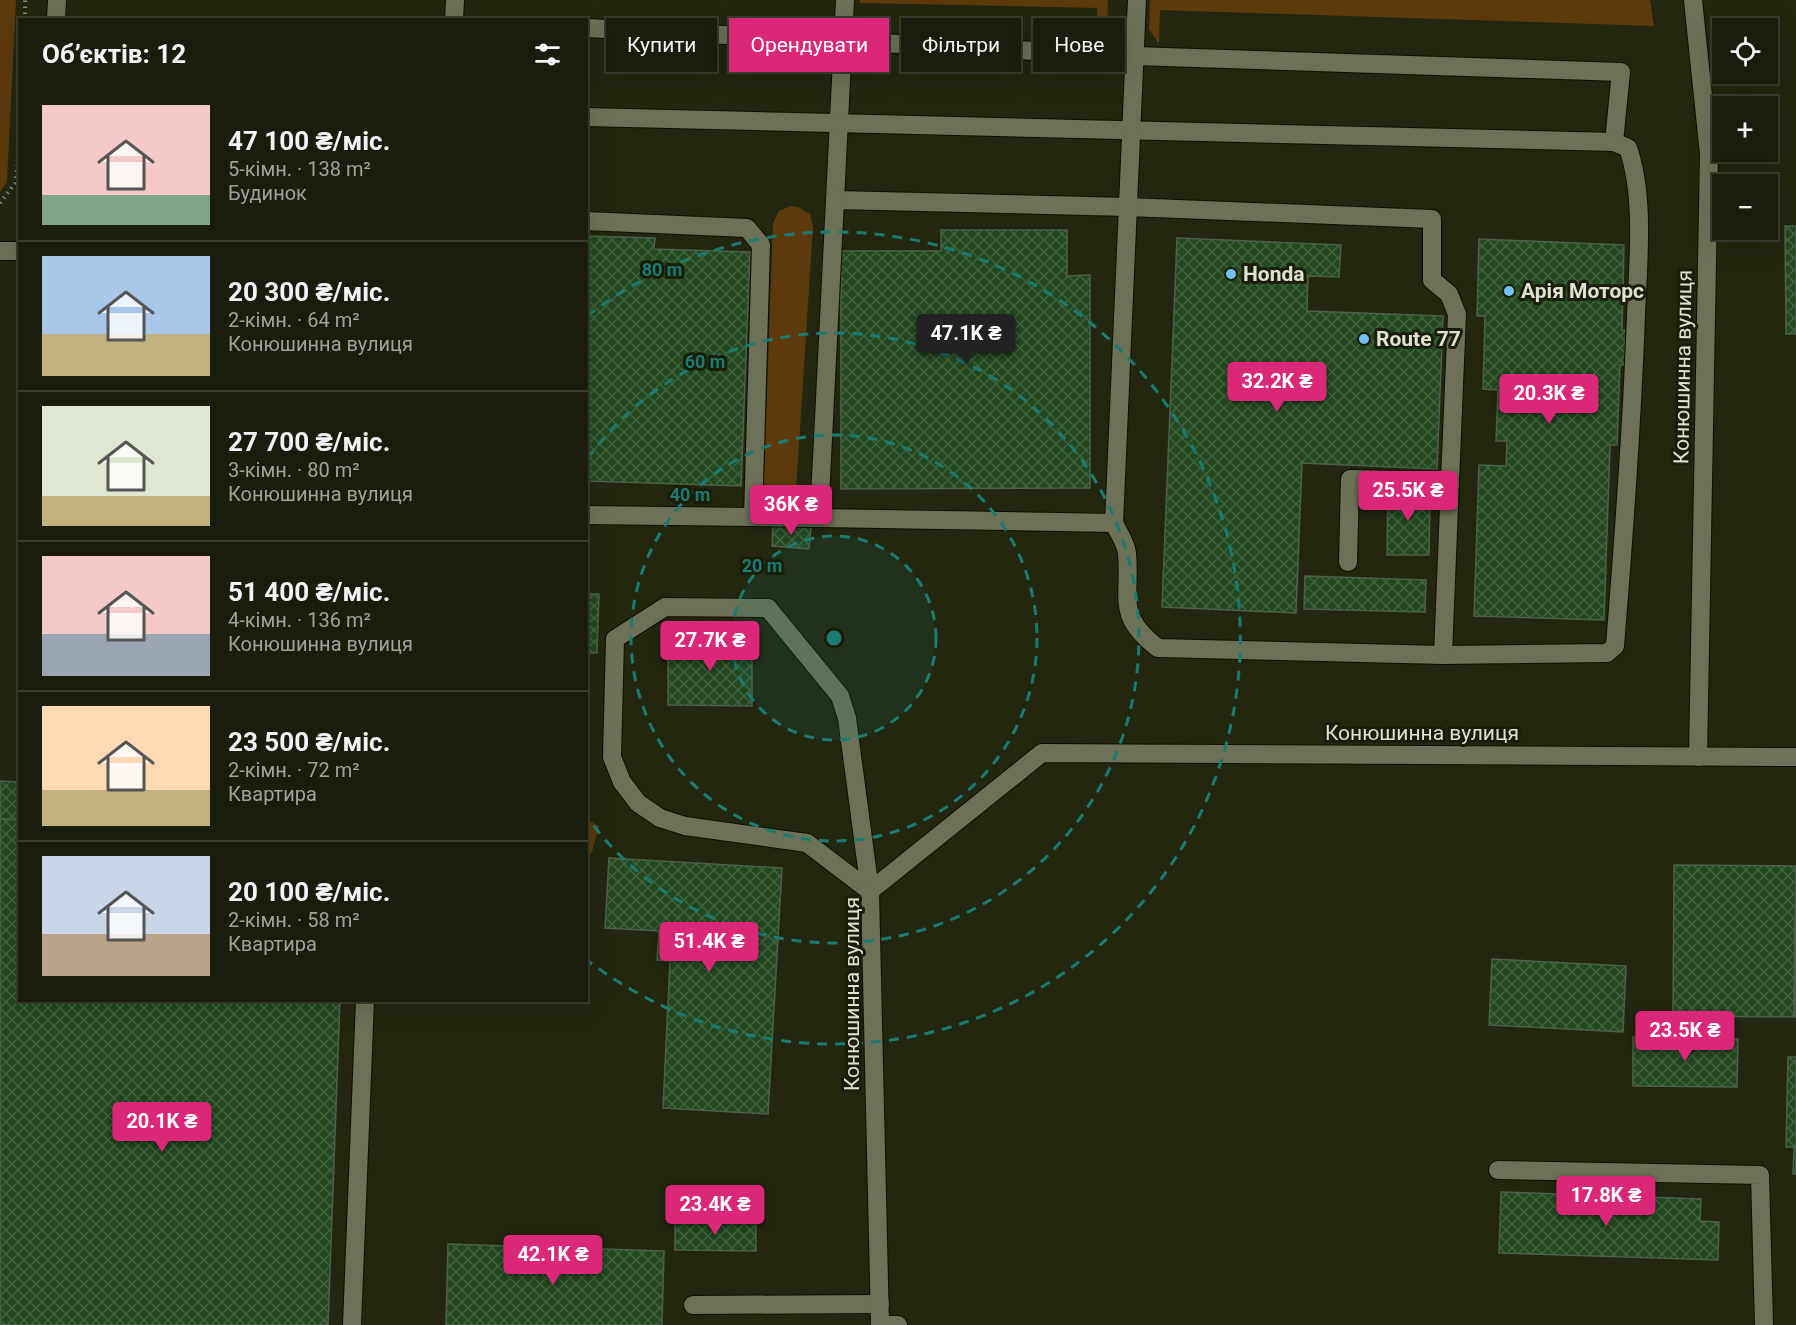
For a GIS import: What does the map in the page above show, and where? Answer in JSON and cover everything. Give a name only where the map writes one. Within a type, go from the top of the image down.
[{"type":"street","points":[[56,18],[57,0]]},
{"type":"street","points":[[454,18],[455,0]]},
{"type":"street","points":[[844,18],[845,0]]},
{"type":"street","points":[[588,117],[1131,130],[1614,142],[1628,148],[1634,164],[1639,242],[1631,447],[1616,646],[1607,653],[1443,655],[1158,648],[1140,634],[1126,608],[1127,551],[1114,523],[1128,207],[1131,130],[1134,56],[1137,0]]},
{"type":"street","name":"Конюшинна вулиця","points":[[880,1325],[870,891],[1042,753],[1698,757],[1709,154],[1695,1]]},
{"type":"street","points":[[588,28],[729,35]]},
{"type":"street","points":[[889,43],[1134,56],[1621,72],[1614,142]]},
{"type":"street","points":[[819,518],[841,72]]},
{"type":"street","points":[[835,200],[1128,207],[1432,219],[1432,280],[1449,294],[1457,314],[1443,655]]},
{"type":"street","points":[[588,221],[747,228],[761,245],[753,517]]},
{"type":"street","points":[[0,251],[18,251]]},
{"type":"street","points":[[1348,562],[1350,479],[1450,481]]},
{"type":"street","points":[[588,515],[1114,523]]},
{"type":"street","points":[[665,607],[768,608],[840,696],[847,718],[870,891],[807,843],[685,826],[660,818],[638,803],[622,782],[612,757],[615,639],[665,607]]},
{"type":"street","points":[[1698,757],[1796,757]]},
{"type":"street","points":[[352,1325],[365,1002]]},
{"type":"street","points":[[1498,1170],[1760,1175],[1764,1325]]},
{"type":"street","points":[[693,1305],[880,1304]]},
{"type":"street","points":[[880,1325],[898,1325]]},
{"type":"path","points":[[25,18],[26,0]]},
{"type":"path","points":[[0,203],[15,183],[18,163]]},
{"type":"green space","points":[[0,0],[16,0],[7,182],[0,192]]},
{"type":"green space","points":[[860,0],[1108,0],[1107,18],[1097,18],[1097,8],[860,3]]},
{"type":"green space","points":[[1150,0],[1650,0],[1654,26],[1160,10],[1159,44],[1149,29]]},
{"type":"green space","points":[[791,206],[810,214],[813,227],[795,505],[763,505],[773,223],[779,211]]},
{"type":"green space","points":[[588,820],[599,826],[592,852],[588,856]]},
{"type":"building","points":[[1785,226],[1796,226],[1796,334],[1786,334]]},
{"type":"building","points":[[941,230],[1067,230],[1067,276],[1090,275],[1090,488],[841,489],[841,251],[941,251]]},
{"type":"building","points":[[588,236],[655,238],[654,249],[750,252],[741,486],[588,481]]},
{"type":"building","points":[[1177,238],[1341,245],[1339,277],[1308,276],[1307,311],[1443,316],[1437,469],[1302,463],[1296,613],[1162,607]]},
{"type":"building","points":[[1479,239],[1624,245],[1622,330],[1629,331],[1628,365],[1620,365],[1617,445],[1610,445],[1604,620],[1474,616],[1479,465],[1506,466],[1507,441],[1496,441],[1498,390],[1483,389],[1485,316],[1477,316]]},
{"type":"building","points":[[1388,489],[1430,490],[1429,555],[1387,555]]},
{"type":"building","points":[[773,524],[811,527],[809,549],[772,546]]},
{"type":"building","points":[[1305,576],[1426,580],[1425,612],[1304,609]]},
{"type":"building","points":[[588,594],[599,594],[597,653],[588,653]]},
{"type":"building","points":[[668,637],[752,638],[752,706],[668,705]]},
{"type":"building","points":[[0,781],[18,782],[18,820],[0,819]]},
{"type":"building","points":[[0,819],[18,820],[18,1002],[340,1002],[328,1325],[0,1325]]},
{"type":"building","points":[[609,858],[782,868],[768,1114],[663,1108],[670,961],[657,960],[659,931],[605,928]]},
{"type":"building","points":[[1674,865],[1796,866],[1794,1017],[1673,1016]]},
{"type":"building","points":[[1795,924],[1796,1017],[1794,1017]]},
{"type":"building","points":[[1492,959],[1626,966],[1623,1032],[1489,1025]]},
{"type":"building","points":[[1633,1037],[1738,1039],[1737,1087],[1633,1086]]},
{"type":"building","points":[[1788,1057],[1796,1057],[1796,1147],[1786,1147]]},
{"type":"building","points":[[1794,1147],[1796,1147],[1796,1174],[1793,1174]]},
{"type":"building","points":[[1501,1192],[1701,1199],[1700,1221],[1719,1222],[1718,1260],[1499,1253]]},
{"type":"building","points":[[675,1221],[756,1222],[756,1251],[675,1250]]},
{"type":"building","points":[[448,1244],[664,1251],[662,1325],[446,1325]]},
{"type":"place","name":"Honda","points":[[1231,274]]},
{"type":"place","name":"Арія Моторс","points":[[1509,291]]},
{"type":"place","name":"Route 77","points":[[1364,339]]}]
